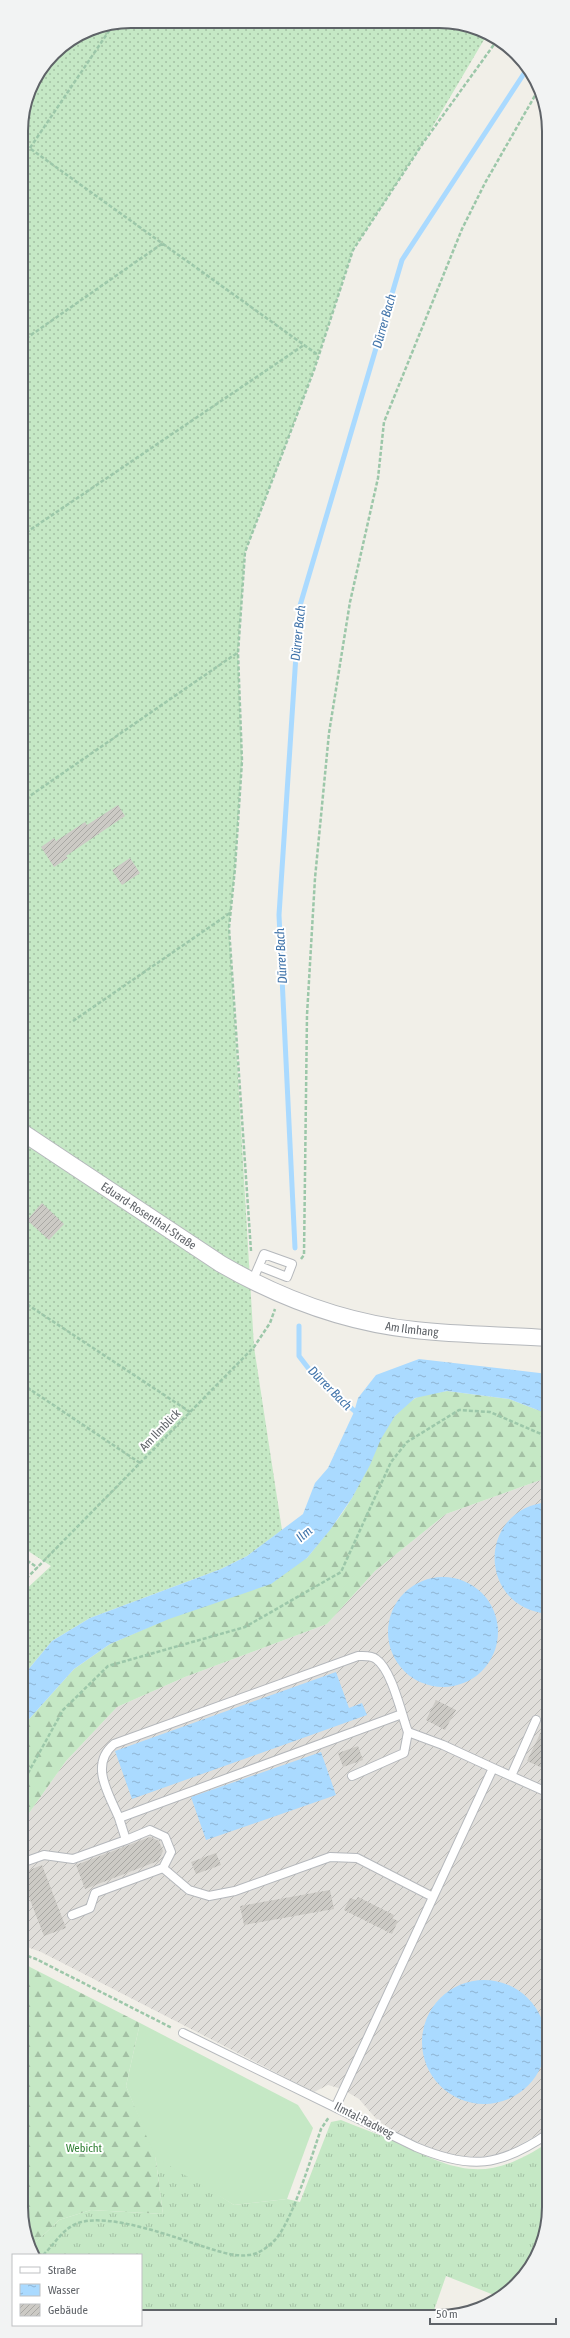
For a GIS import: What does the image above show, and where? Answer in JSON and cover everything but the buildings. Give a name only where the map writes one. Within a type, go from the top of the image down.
[{"type":"street","name":"Eduard-Rosenthal-Straße","points":[[28,1136],[185,1241],[252,1282],[280,1294]]},
{"type":"street","name":"Am Ilmhang","points":[[280,1294],[347,1317],[415,1330],[542,1338]]},
{"type":"lane","points":[[252,1282],[259,1266]]},
{"type":"lane","points":[[126,1840],[119,1818],[101,1774],[102,1760],[105,1751],[114,1744],[358,1656],[367,1655],[376,1658],[389,1676],[408,1732],[404,1753],[352,1776]]},
{"type":"lane","points":[[119,1818],[402,1714]]},
{"type":"lane","points":[[511,1776],[536,1720]]},
{"type":"lane","points":[[408,1732],[443,1745],[542,1790]]},
{"type":"lane","points":[[336,2106],[493,1768]]},
{"type":"lane","points":[[28,1861],[44,1855],[72,1859],[150,1830],[165,1837],[170,1852],[163,1868],[95,1893],[90,1908],[72,1915]]},
{"type":"lane","points":[[163,1868],[189,1890],[209,1896],[235,1891],[330,1857],[357,1858],[433,1897]]},
{"type":"lane","name":"Ilmtal-Radweg","points":[[183,2033],[336,2106],[416,2147],[442,2157],[466,2162],[496,2161],[530,2146],[542,2138]]},
{"type":"path","points":[[108,31],[30,148],[318,355]]},
{"type":"path","points":[[252,1282],[229,928],[242,761],[238,653],[244,552],[318,355],[353,250],[423,143],[494,44]]},
{"type":"path","points":[[300,1261],[304,1255],[307,1015],[318,847],[332,718],[350,602],[378,478],[384,422],[462,229],[485,183],[535,95]]},
{"type":"path","points":[[28,337],[163,243]]},
{"type":"path","points":[[28,531],[304,345]]},
{"type":"path","points":[[28,798],[238,653]]},
{"type":"path","points":[[73,1021],[230,913]]},
{"type":"path","name":"Am Ilmblick","points":[[28,1577],[254,1347],[270,1323],[280,1294]]},
{"type":"path","points":[[28,1304],[190,1412]]},
{"type":"path","points":[[28,1388],[140,1463]]},
{"type":"path","points":[[28,1773],[63,1710],[108,1666],[246,1627],[341,1572],[391,1462],[407,1442],[459,1410],[490,1412],[542,1434]]},
{"type":"path","points":[[28,1561],[38,1568]]},
{"type":"path","points":[[28,1956],[183,2033]]},
{"type":"path","points":[[44,2254],[65,2230],[79,2223],[91,2221],[129,2224],[230,2254],[248,2256],[260,2253],[276,2240],[290,2214],[321,2129],[336,2106]]},
{"type":"shaded area","points":[[542,1480],[542,2132],[509,2151],[491,2156],[465,2158],[443,2154],[399,2134],[378,2121],[359,2099],[342,2089],[328,2085],[314,2092],[41,1952],[28,1947],[28,1815],[66,1761],[117,1707],[185,1677],[327,1624],[375,1571],[446,1514]]},
{"type":"green space","points":[[446,28],[472,33],[485,39],[423,143],[353,250],[314,370],[245,552],[238,653],[242,761],[235,868],[229,928],[254,1347],[282,1530],[247,1556],[221,1569],[90,1618],[52,1641],[28,1670],[28,1587],[51,1566],[28,1551],[28,124],[32,104],[36,91],[45,74],[68,49],[98,33],[117,29]]},
{"type":"green space","points":[[447,1391],[509,1399],[542,1412],[542,1480],[446,1514],[375,1571],[327,1624],[185,1677],[117,1707],[66,1761],[28,1815],[28,1720],[74,1669],[110,1644],[307,1558],[343,1513],[353,1496],[385,1430],[403,1408],[417,1397]]},
{"type":"green space","name":"Webicht","points":[[28,1966],[140,2023],[126,2086],[155,2154],[163,2214],[91,2210],[59,2220],[35,2243],[30,2227],[28,2207]]},
{"type":"green space","points":[[140,2023],[298,2105],[313,2128],[287,2199],[234,2205],[155,2157],[126,2086]]},
{"type":"green space","points":[[341,2120],[439,2161],[457,2167],[474,2169],[490,2168],[508,2164],[542,2146],[541,2221],[534,2247],[521,2270],[502,2289],[493,2295],[446,2276],[434,2310],[142,2310],[142,2254],[40,2254],[35,2243],[59,2220],[91,2210],[163,2214],[155,2154],[234,2205],[287,2199],[300,2202],[331,2122]]},
{"type":"water","name":"Ilm","points":[[419,1359],[542,1373],[542,1412],[509,1399],[447,1391],[415,1398],[395,1416],[381,1439],[370,1465],[352,1498],[330,1530],[307,1558],[271,1584],[169,1619],[110,1644],[74,1669],[28,1720],[28,1670],[52,1641],[90,1618],[221,1569],[247,1556],[303,1514],[315,1483],[328,1468],[354,1412],[358,1398],[376,1375]]},
{"type":"water","points":[[542,1504],[542,1612],[525,1608],[508,1595],[498,1578],[495,1558],[498,1539],[508,1521],[525,1508]]},
{"type":"water","points":[[443,1577],[464,1581],[474,1586],[482,1593],[489,1601],[494,1611],[498,1632],[494,1653],[489,1663],[482,1671],[474,1678],[464,1683],[443,1687],[422,1683],[412,1678],[404,1671],[397,1663],[392,1653],[388,1632],[392,1611],[397,1601],[404,1593],[412,1586],[422,1581]]},
{"type":"water","points":[[336,1672],[349,1708],[362,1703],[367,1715],[132,1799],[115,1751]]},
{"type":"water","points":[[321,1752],[336,1795],[206,1840],[191,1797]]},
{"type":"water","points":[[478,1980],[490,1980],[508,1984],[524,1994],[536,2007],[542,2018],[542,2066],[536,2077],[524,2090],[508,2100],[490,2104],[478,2104],[460,2100],[449,2094],[436,2082],[426,2066],[422,2048],[422,2036],[426,2018],[432,2007],[444,1994],[460,1984]]},
{"type":"waterway","name":"Dürrer Bach","points":[[295,1248],[279,915],[299,609],[402,260],[524,73]]},
{"type":"waterway","name":"Dürrer Bach","points":[[299,1326],[299,1356],[312,1373],[359,1415]]}]
